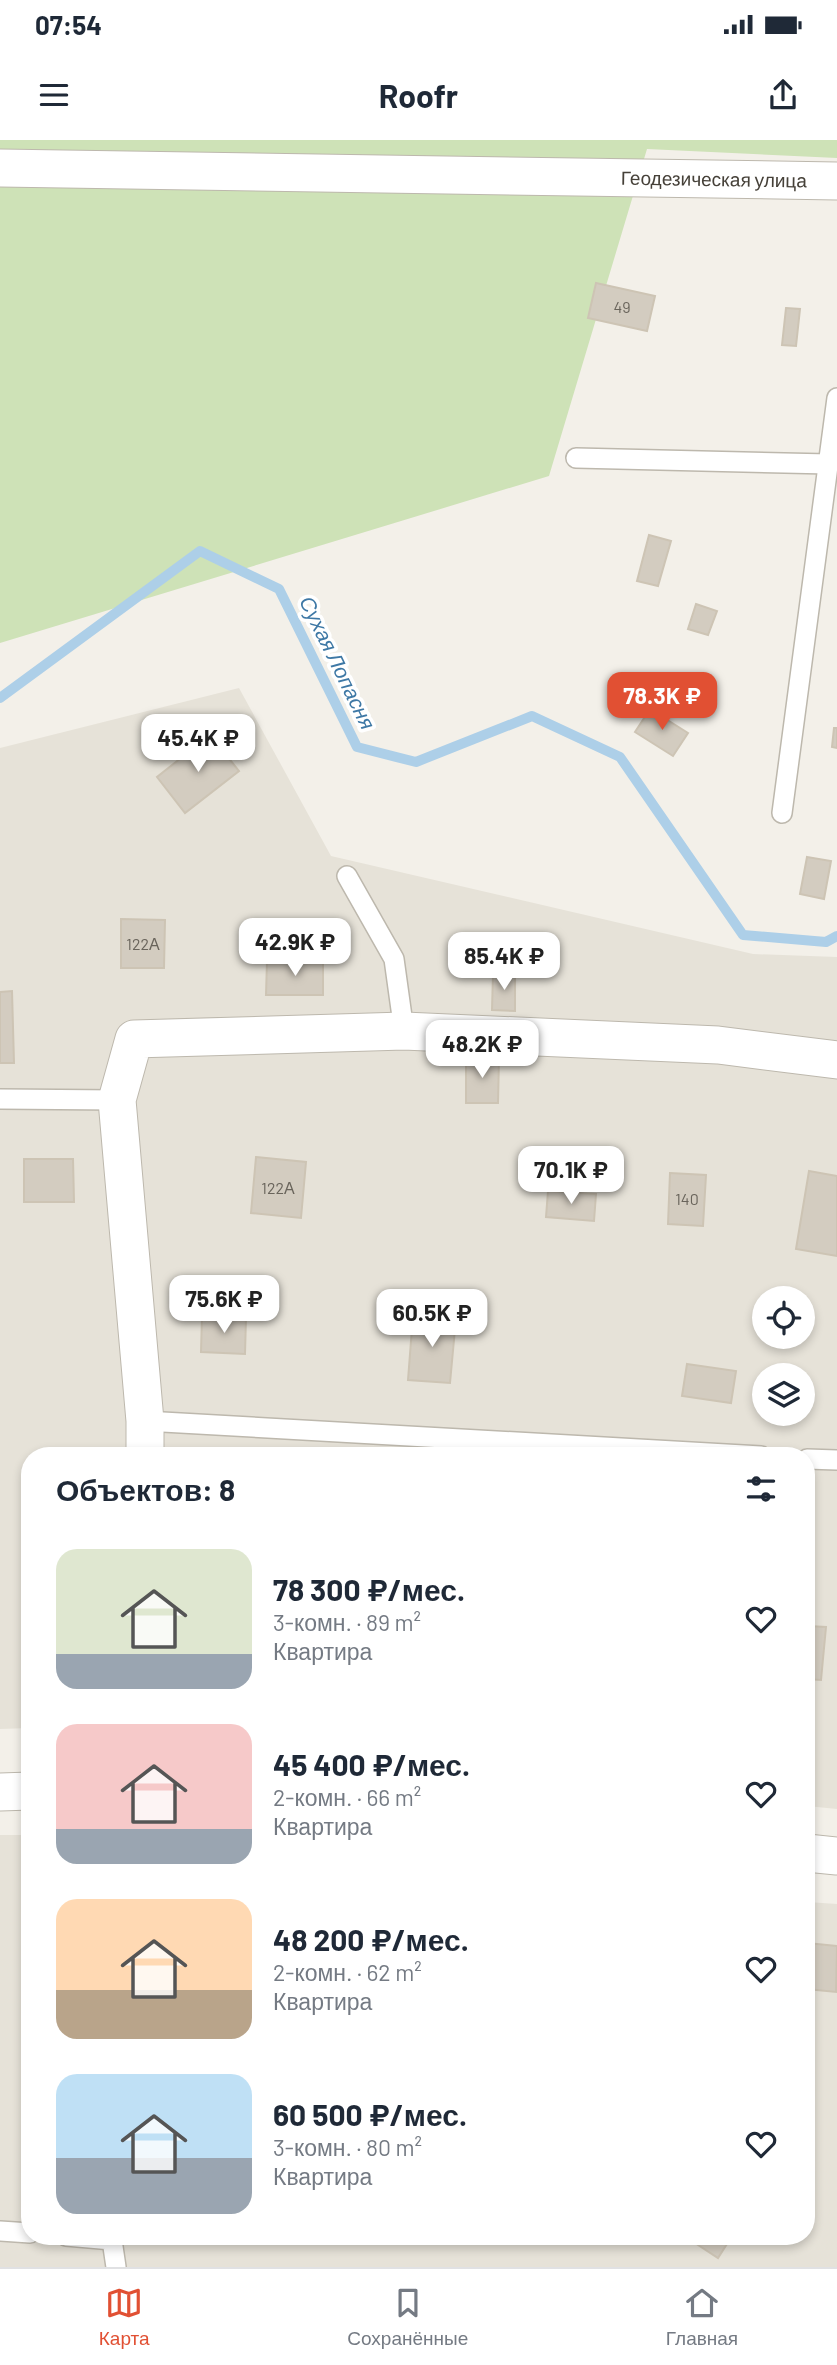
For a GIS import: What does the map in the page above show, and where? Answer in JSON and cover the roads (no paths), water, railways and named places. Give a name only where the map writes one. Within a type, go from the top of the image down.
[{"type":"street","name":"Геодезическая улица","points":[[0,167],[837,181]]},
{"type":"street","points":[[145,1438],[117,1100],[134,1039],[404,1031],[718,1045],[837,1060]]},
{"type":"street","points":[[0,1792],[21,1791]]},
{"type":"street","points":[[815,1854],[837,1856]]},
{"type":"lane","points":[[782,813],[837,398]]},
{"type":"lane","points":[[576,458],[829,464]]},
{"type":"lane","points":[[347,876],[394,959],[404,1031]]},
{"type":"lane","points":[[0,1098],[117,1100]]},
{"type":"lane","points":[[145,1438],[453,1447]]},
{"type":"lane","points":[[815,1459],[837,1460]]},
{"type":"lane","points":[[0,2231],[21,2233]]},
{"type":"lane","points":[[113,2245],[116,2267]]},
{"type":"waterway","name":"Сухая Лопасня","points":[[0,698],[200,551],[279,589],[357,747],[416,762],[532,716],[620,757],[743,935],[826,942],[837,936]]}]
